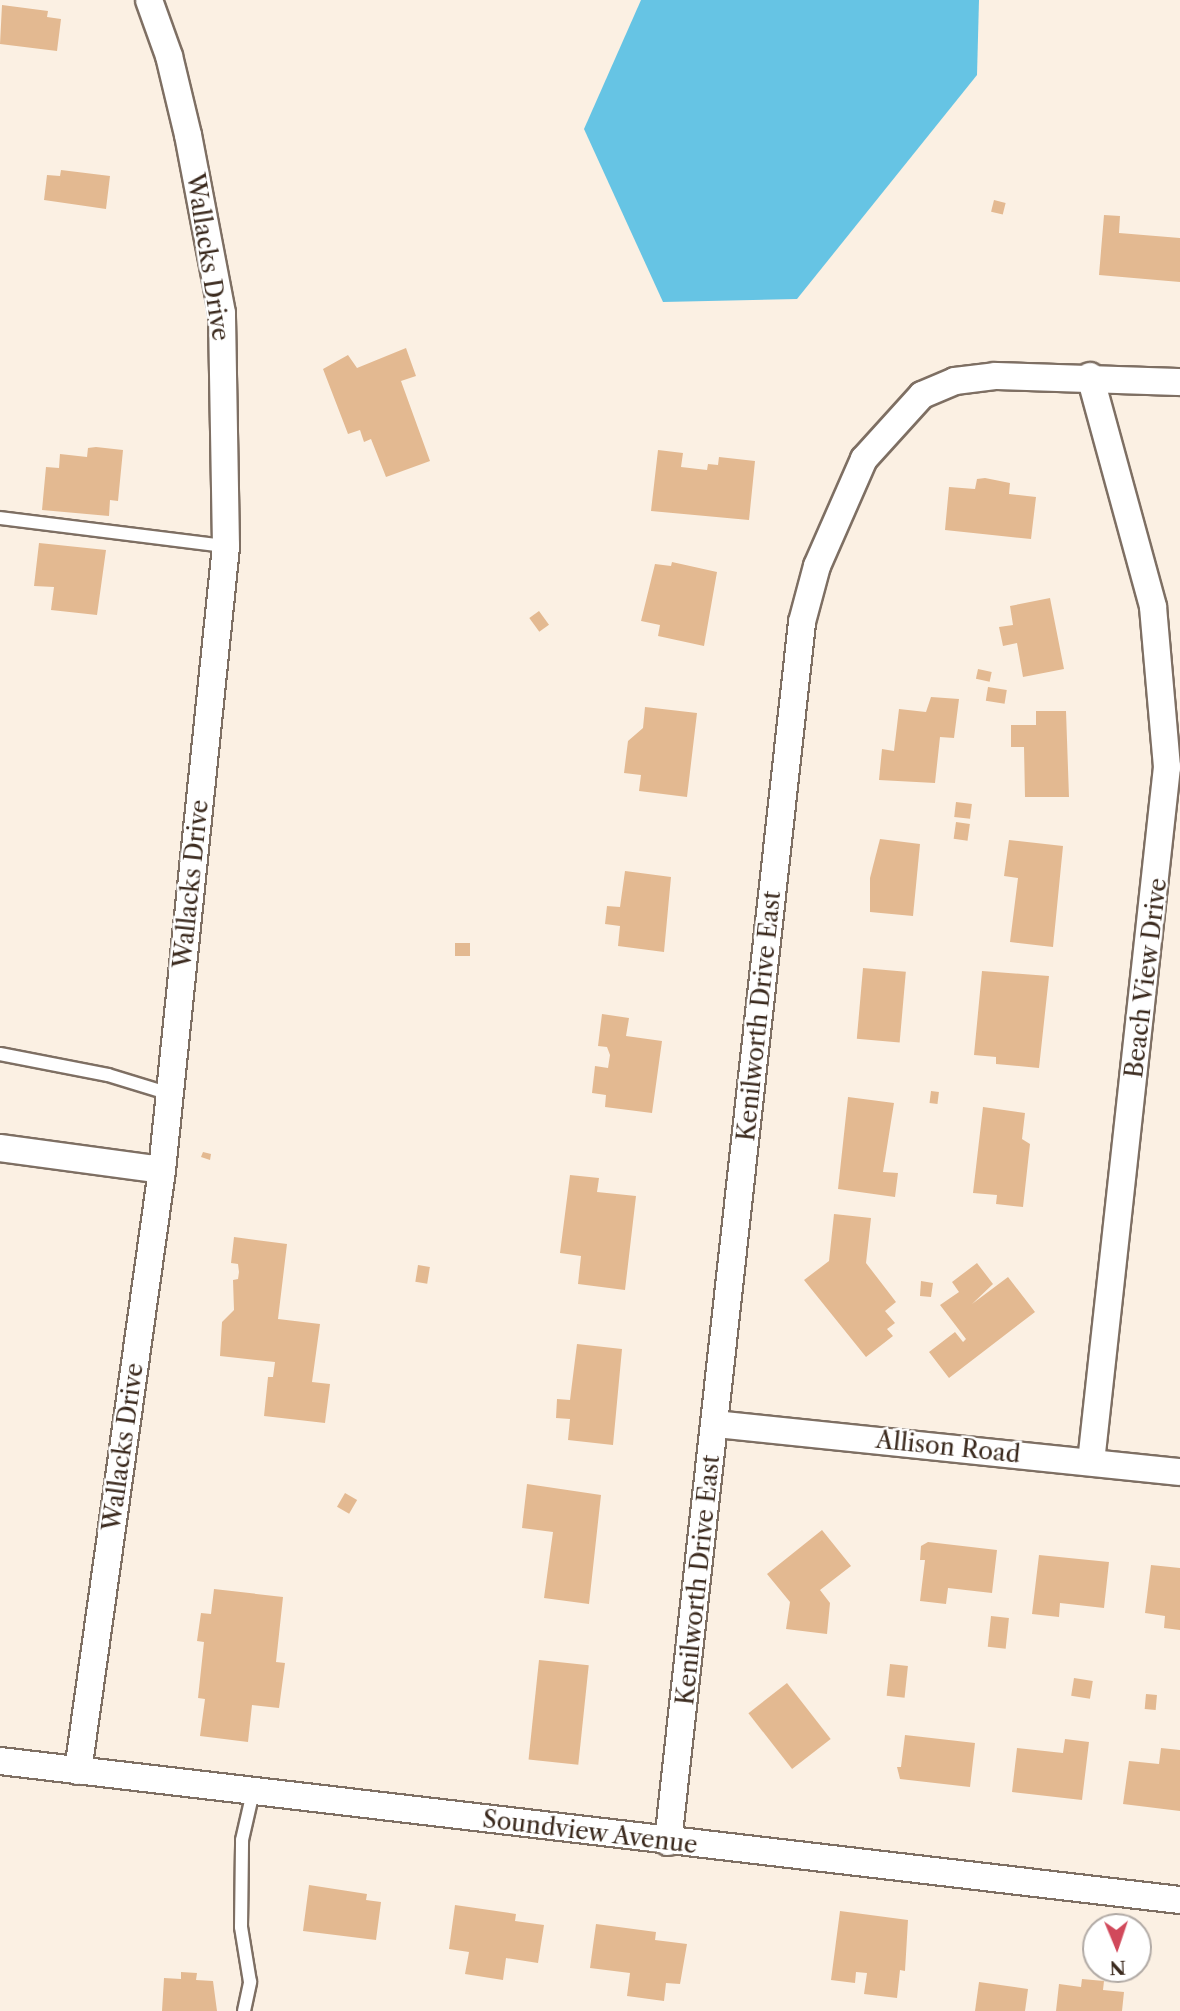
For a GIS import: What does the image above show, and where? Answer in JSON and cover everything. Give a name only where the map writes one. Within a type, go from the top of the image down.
[{"type":"street","name":"Wallacks Drive","points":[[78,1771],[162,1170],[226,546],[222,313],[188,135],[169,56],[149,0]]},
{"type":"street","name":"Kenilworth Drive East","points":[[668,1842],[802,622],[817,566],[864,459],[922,395],[955,381],[995,376],[1090,376],[1180,382]]},
{"type":"street","name":"Beach View Drive","points":[[1090,376],[1153,607],[1167,767],[1091,1462]]},
{"type":"street","points":[[0,1148],[162,1170]]},
{"type":"street","name":"Allison Road","points":[[715,1424],[1180,1472]]},
{"type":"street","name":"Soundview Avenue","points":[[0,1761],[668,1842],[1180,1900]]},
{"type":"lane","points":[[0,518],[226,546]]},
{"type":"lane","points":[[0,1054],[108,1075],[170,1094]]},
{"type":"lane","points":[[244,2011],[250,1982],[241,1927],[242,1840],[253,1792]]},
{"type":"water","points":[[641,0],[979,0],[977,75],[797,299],[663,302],[584,129]]},
{"type":"building","points":[[2,5],[48,11],[47,17],[61,19],[57,51],[0,44]]},
{"type":"building","points":[[61,170],[110,176],[106,209],[44,200],[47,175],[60,176]]},
{"type":"building","points":[[994,200],[1006,203],[1003,215],[991,212]]},
{"type":"building","points":[[1104,215],[1120,216],[1119,233],[1180,238],[1180,282],[1099,275]]},
{"type":"building","points":[[406,348],[416,376],[401,381],[430,461],[386,477],[371,439],[364,442],[360,430],[348,434],[323,369],[348,355],[357,368]]},
{"type":"building","points":[[88,448],[123,450],[118,501],[110,500],[109,516],[42,510],[46,467],[59,468],[60,454],[87,457]]},
{"type":"building","points":[[658,450],[683,453],[681,467],[707,470],[708,464],[718,465],[719,457],[755,461],[749,520],[651,511]]},
{"type":"building","points":[[977,479],[1010,483],[1009,494],[1036,497],[1031,539],[945,530],[949,487],[975,489]]},
{"type":"building","points":[[39,543],[106,550],[97,615],[51,610],[54,587],[34,586]]},
{"type":"building","points":[[672,562],[717,572],[704,646],[658,636],[660,625],[641,621],[655,564],[671,566]]},
{"type":"building","points":[[1050,598],[1064,669],[1023,677],[1017,643],[1003,646],[999,627],[1013,625],[1010,606]]},
{"type":"building","points":[[539,611],[549,625],[539,632],[529,618]]},
{"type":"building","points":[[978,669],[992,672],[990,682],[976,679]]},
{"type":"building","points":[[988,687],[1007,690],[1005,704],[986,701]]},
{"type":"building","points":[[931,697],[959,699],[954,738],[940,737],[935,783],[879,780],[882,749],[894,751],[899,709],[926,712]]},
{"type":"building","points":[[645,707],[697,713],[687,797],[639,791],[641,775],[624,773],[628,741],[643,728]]},
{"type":"building","points":[[1036,711],[1066,711],[1069,797],[1025,797],[1024,747],[1011,747],[1011,725],[1036,725]]},
{"type":"building","points":[[956,802],[972,804],[970,819],[954,817]]},
{"type":"building","points":[[956,822],[970,824],[967,841],[954,839]]},
{"type":"building","points":[[880,839],[920,844],[913,916],[870,912],[870,878]]},
{"type":"building","points":[[1009,840],[1063,846],[1053,947],[1010,942],[1018,878],[1004,876]]},
{"type":"building","points":[[625,871],[671,877],[664,952],[618,946],[620,926],[605,924],[607,906],[620,907]]},
{"type":"building","points":[[455,943],[470,943],[470,956],[455,956]]},
{"type":"building","points":[[863,968],[906,972],[900,1042],[857,1039]]},
{"type":"building","points":[[982,971],[1049,976],[1039,1068],[996,1064],[996,1057],[974,1055]]},
{"type":"building","points":[[602,1014],[629,1018],[626,1036],[662,1041],[652,1113],[605,1107],[606,1095],[592,1093],[595,1066],[608,1068],[610,1055],[607,1047],[598,1046]]},
{"type":"building","points":[[931,1091],[939,1092],[937,1104],[930,1103]]},
{"type":"building","points":[[848,1097],[894,1103],[883,1172],[898,1173],[895,1197],[838,1189]]},
{"type":"building","points":[[983,1107],[1025,1113],[1022,1139],[1030,1144],[1023,1207],[996,1204],[997,1195],[973,1193]]},
{"type":"building","points":[[203,1152],[211,1154],[210,1160],[201,1157]]},
{"type":"building","points":[[570,1175],[599,1178],[597,1192],[636,1196],[625,1290],[578,1284],[581,1256],[560,1253]]},
{"type":"building","points":[[834,1214],[871,1218],[866,1263],[896,1302],[885,1311],[895,1323],[887,1329],[893,1336],[866,1357],[804,1280],[829,1261]]},
{"type":"building","points":[[234,1237],[287,1244],[278,1319],[320,1324],[312,1382],[330,1384],[325,1423],[264,1416],[268,1377],[273,1377],[275,1362],[220,1356],[222,1322],[234,1310],[233,1280],[238,1279],[239,1272],[238,1264],[231,1263]]},
{"type":"building","points":[[977,1263],[993,1284],[972,1304],[1008,1277],[1035,1312],[949,1378],[929,1352],[955,1332],[963,1342],[966,1339],[940,1305],[959,1292],[952,1282]]},
{"type":"building","points":[[418,1265],[430,1267],[427,1284],[415,1282]]},
{"type":"building","points":[[921,1281],[933,1283],[931,1297],[920,1296]]},
{"type":"building","points":[[577,1344],[622,1349],[613,1445],[568,1440],[570,1419],[556,1418],[557,1399],[570,1400]]},
{"type":"building","points":[[527,1484],[601,1495],[589,1604],[544,1598],[553,1532],[522,1528]]},
{"type":"building","points":[[345,1493],[357,1500],[349,1514],[337,1507]]},
{"type":"building","points":[[822,1530],[851,1566],[820,1590],[830,1603],[827,1634],[786,1629],[790,1602],[767,1574]]},
{"type":"building","points":[[928,1542],[997,1550],[992,1593],[948,1588],[946,1604],[920,1601],[925,1560],[920,1560],[921,1546]]},
{"type":"building","points":[[1039,1555],[1109,1562],[1104,1608],[1060,1603],[1059,1617],[1032,1614]]},
{"type":"building","points":[[1151,1565],[1180,1568],[1180,1630],[1164,1628],[1165,1616],[1145,1613]]},
{"type":"building","points":[[214,1589],[283,1597],[276,1662],[285,1663],[279,1708],[252,1705],[248,1742],[200,1736],[205,1699],[198,1698],[204,1642],[197,1641],[201,1613],[211,1614]]},
{"type":"building","points":[[991,1616],[1009,1618],[1006,1649],[988,1647]]},
{"type":"building","points":[[539,1660],[589,1665],[578,1765],[529,1759]]},
{"type":"building","points":[[890,1664],[908,1666],[905,1698],[887,1696]]},
{"type":"building","points":[[1074,1678],[1093,1681],[1090,1699],[1071,1696]]},
{"type":"building","points":[[787,1683],[831,1739],[792,1769],[748,1713]]},
{"type":"building","points":[[1146,1694],[1157,1695],[1156,1710],[1145,1709]]},
{"type":"building","points":[[905,1735],[975,1743],[970,1787],[900,1779],[897,1767],[901,1767]]},
{"type":"building","points":[[1065,1739],[1089,1742],[1082,1800],[1012,1792],[1017,1748],[1063,1753]]},
{"type":"building","points":[[1161,1748],[1180,1750],[1180,1811],[1123,1804],[1129,1761],[1159,1764]]},
{"type":"building","points":[[309,1885],[367,1894],[366,1900],[381,1902],[376,1940],[303,1931]]},
{"type":"building","points":[[455,1905],[516,1914],[515,1921],[544,1925],[538,1963],[506,1958],[503,1980],[465,1974],[469,1952],[449,1949]]},
{"type":"building","points":[[840,1911],[908,1920],[905,1971],[900,1970],[897,1998],[864,1994],[867,1973],[856,1972],[855,1983],[831,1980]]},
{"type":"building","points":[[596,1924],[656,1932],[655,1940],[687,1944],[680,1984],[666,1983],[664,2001],[627,1996],[630,1973],[590,1968]]},
{"type":"building","points":[[181,1972],[197,1973],[196,1980],[213,1981],[217,2011],[162,2011],[164,1978],[181,1979]]},
{"type":"building","points":[[1082,1979],[1082,1983],[1104,1983],[1103,1990],[1124,1992],[1122,2011],[1056,2011],[1059,1984],[1081,1987]]},
{"type":"building","points":[[979,1982],[1028,1989],[1025,2011],[975,2011]]}]
